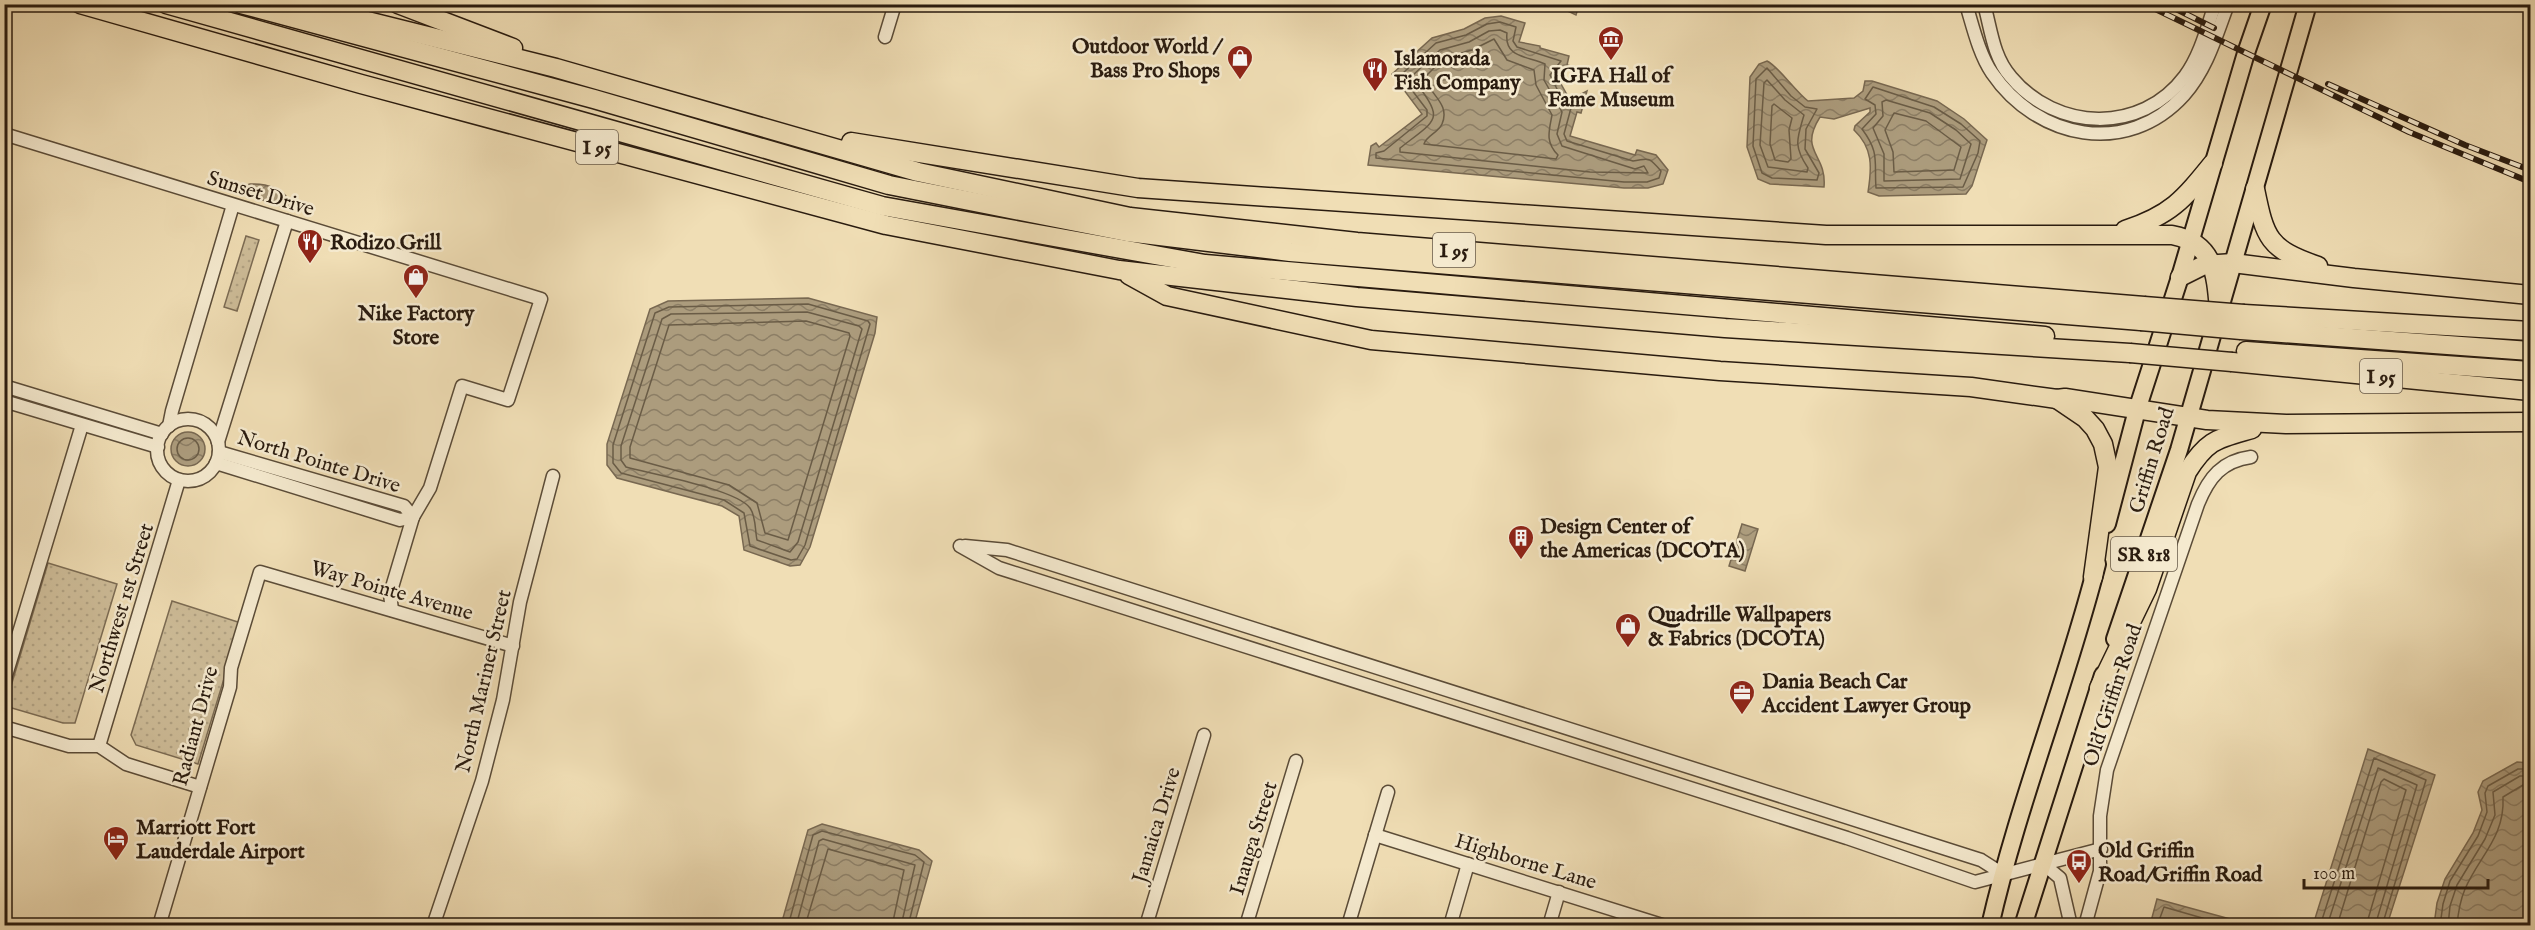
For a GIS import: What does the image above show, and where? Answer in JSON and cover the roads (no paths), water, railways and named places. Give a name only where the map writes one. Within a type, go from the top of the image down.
[{"type":"highway","name":"I 95","points":[[80,4],[361,84],[886,225],[1119,270],[1357,297],[1725,328],[2132,348],[2234,356],[2530,391]]},
{"type":"highway","points":[[166,4],[882,206],[1205,264],[2132,348]]},
{"type":"highway","points":[[241,4],[594,99],[889,185],[1126,232],[1302,253],[2143,314]]},
{"type":"highway","points":[[263,4],[310,23]]},
{"type":"highway","name":"I 95","points":[[299,4],[556,68],[775,129],[918,172],[1130,217],[1369,243],[2143,314],[2243,322],[2530,331]]},
{"type":"highway","points":[[398,4],[516,48],[556,68]]},
{"type":"highway","points":[[775,129],[1138,188],[1826,235],[2172,235],[2190,239],[2201,247],[2212,264],[2219,310]]},
{"type":"highway","points":[[2109,235],[2151,222],[2167,213],[2193,188],[2213,164]]},
{"type":"highway","points":[[2255,189],[2260,219],[2268,236],[2281,250],[2298,259],[2354,278]]},
{"type":"highway","points":[[2180,276],[2196,268],[2212,264],[2233,263],[2354,278],[2530,295]]},
{"type":"highway","points":[[1119,270],[1167,296],[1371,340],[1720,371],[1971,387],[2056,399],[2065,398],[2188,419],[2266,423],[2530,422]]},
{"type":"highway","points":[[2243,322],[2530,351]]},
{"type":"highway","points":[[2234,356],[2530,371]]},
{"type":"highway","points":[[2056,399],[2090,423],[2105,451],[2108,467],[2093,577]]},
{"type":"highway","points":[[2099,688],[2147,589],[2187,472],[2198,455],[2212,442],[2230,433],[2250,430],[2266,423]]},
{"type":"main road","name":"Griffin Road","points":[[1990,926],[2003,874],[2070,665],[2137,410],[2263,4]]},
{"type":"main road","name":"Griffin Road","points":[[2024,926],[2042,863],[2188,419],[2306,8]]},
{"type":"main road","points":[[1979,926],[2003,874]]},
{"type":"street","points":[[885,38],[895,4]]},
{"type":"street","points":[[1966,4],[1991,71],[2006,91],[2025,109],[2045,122],[2094,134],[2137,126],[2165,112],[2183,95],[2207,61],[2228,4]]},
{"type":"street","points":[[1984,4],[1993,42],[2010,76],[2029,95],[2051,109],[2095,120],[2139,112],[2153,105],[2177,86],[2194,60],[2216,4]]},
{"type":"street","name":"Sunset Drive","points":[[4,134],[541,299],[508,400],[462,386],[430,488],[413,517]]},
{"type":"street","points":[[233,205],[172,411],[158,447],[160,463],[179,480],[197,480],[205,477],[218,452],[287,221]]},
{"type":"street","points":[[4,386],[166,430]]},
{"type":"street","points":[[4,401],[158,447]]},
{"type":"street","points":[[166,430],[178,421],[198,421],[214,433],[218,452]]},
{"type":"street","points":[[4,682],[82,425]]},
{"type":"street","name":"North Pointe Drive","points":[[218,452],[400,520],[413,517]]},
{"type":"street","name":"Old Griffin Road","points":[[2085,926],[2100,871],[2100,816],[2107,770],[2198,504],[2209,480],[2219,469],[2230,462],[2251,457]]},
{"type":"street","name":"North Mariner Street","points":[[433,926],[482,780],[503,700],[520,602],[553,476]]},
{"type":"street","name":"Northwest 1st Street","points":[[99,747],[179,480]]},
{"type":"street","points":[[392,610],[390,594],[413,517]]},
{"type":"street","points":[[2003,874],[1981,860],[1007,550],[960,546],[999,568],[1847,838],[1975,882],[2101,849]]},
{"type":"street","name":"Way Pointe Avenue","points":[[260,572],[513,646]]},
{"type":"street","name":"Radiant Drive","points":[[159,926],[230,687],[231,668],[260,572]]},
{"type":"street","points":[[4,727],[69,746],[99,747],[126,764],[200,787]]},
{"type":"street","name":"Jamaica Drive","points":[[1146,926],[1204,735]]},
{"type":"street","name":"Inauga Street","points":[[1246,926],[1296,761]]},
{"type":"street","points":[[1348,926],[1388,792]]},
{"type":"street","name":"Highborne Lane","points":[[1375,835],[1559,892],[1648,923],[1665,926]]},
{"type":"street","points":[[2042,863],[2054,870],[2062,882],[2071,926]]},
{"type":"street","points":[[1450,926],[1468,864]]},
{"type":"street","points":[[1549,926],[1559,892]]},
{"type":"water","points":[[1555,5],[1579,5],[1576,15]]},
{"type":"water","points":[[1501,16],[1525,23],[1519,42],[1540,46],[1540,48],[1569,56],[1567,65],[1571,66],[1556,75],[1570,100],[1587,91],[1581,113],[1577,112],[1570,136],[1635,155],[1637,150],[1656,155],[1668,170],[1663,184],[1648,188],[1624,188],[1368,165],[1371,146],[1376,143],[1379,147],[1422,114],[1392,74],[1432,38],[1464,29],[1485,18]]},
{"type":"water","points":[[1767,61],[1808,101],[1854,98],[1863,91],[1865,81],[1872,81],[1937,101],[1964,119],[1987,140],[1972,186],[1966,194],[1879,196],[1868,192],[1870,158],[1865,144],[1854,130],[1855,126],[1870,112],[1870,108],[1834,119],[1820,117],[1814,129],[1812,146],[1822,167],[1824,187],[1770,184],[1758,179],[1747,147],[1750,77],[1759,64]]},
{"type":"water","points":[[250,184],[275,188],[285,195],[291,206],[287,208],[238,192],[240,187]]},
{"type":"water","points":[[808,298],[877,317],[875,333],[810,547],[800,565],[790,566],[744,550],[739,516],[722,506],[617,478],[607,465],[607,444],[650,309],[668,301]]},
{"type":"water","points":[[188,432],[200,437],[205,449],[200,461],[188,466],[176,461],[171,449],[176,437]]},
{"type":"water","points":[[1742,524],[1758,529],[1745,571],[1729,566]]},
{"type":"water","points":[[2368,749],[2435,775],[2387,925],[2313,925]]},
{"type":"water","points":[[2517,762],[2530,763],[2530,925],[2434,925],[2437,903],[2445,879],[2473,833],[2482,810],[2478,792],[2483,781]]},
{"type":"water","points":[[822,824],[919,850],[932,861],[914,925],[781,925],[808,830]]},
{"type":"water","points":[[2157,899],[2252,925],[2150,925]]},
{"type":"railway","points":[[2145,4],[2409,132],[2530,182]]},
{"type":"railway","points":[[2166,4],[2214,28]]},
{"type":"railway","points":[[2328,84],[2465,145],[2530,170]]},
{"type":"place","name":"IGFA Hall of Fame Museum","points":[[1611,62]]},
{"type":"place","name":"Outdoor World / Bass Pro Shops","points":[[1240,81]]},
{"type":"place","name":"Islamorada Fish Company","points":[[1375,93]]},
{"type":"place","name":"Rodizo Grill","points":[[310,265]]},
{"type":"place","name":"Nike Factory Store","points":[[416,300]]},
{"type":"place","name":"Design Center of the Americas (DCOTA)","points":[[1521,561]]},
{"type":"place","name":"Quadrille Wallpapers & Fabrics (DCOTA)","points":[[1628,649]]},
{"type":"place","name":"Dania Beach Car Accident Lawyer Group","points":[[1742,716]]},
{"type":"place","name":"Marriott Fort Lauderdale Airport","points":[[116,862]]},
{"type":"place","name":"Old Griffin Road/Griffin Road","points":[[2079,885]]}]
